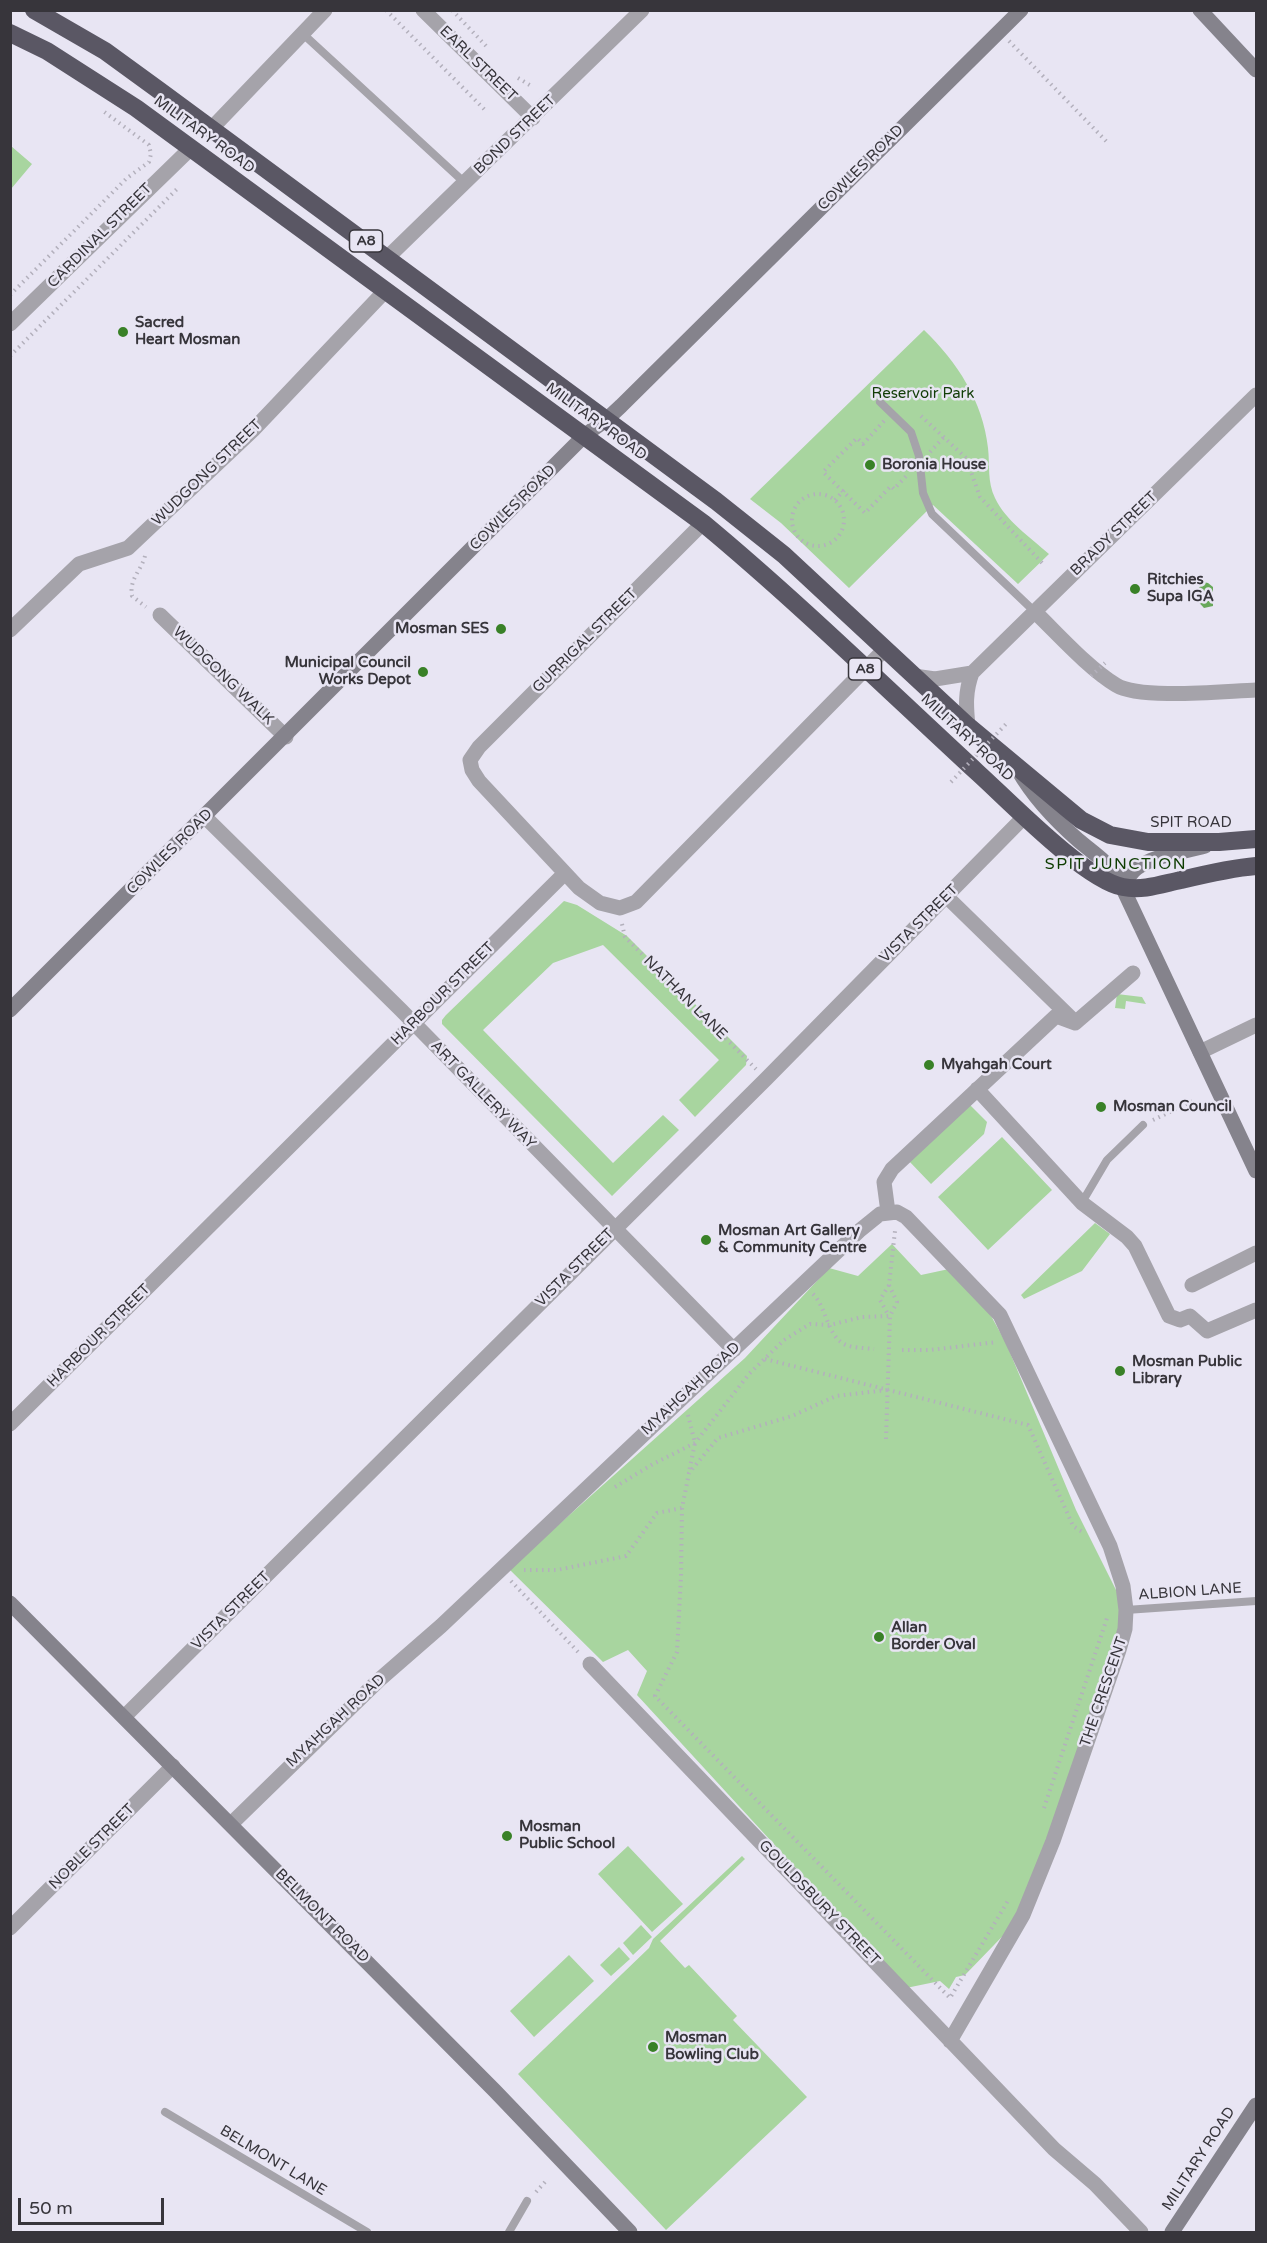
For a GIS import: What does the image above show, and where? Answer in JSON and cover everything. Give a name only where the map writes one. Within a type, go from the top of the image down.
[{"type":"highway","name":"MILITARY ROAD","points":[[34,10],[105,51],[212,128],[716,501],[784,555],[968,726],[1016,767],[1081,820],[1097,829],[1125,839]]},
{"type":"highway","name":"MILITARY ROAD","points":[[10,33],[47,51],[92,78],[191,148],[585,435],[703,524],[755,566],[1025,816],[1085,868],[1106,881],[1123,887]]},
{"type":"highway","name":"SPIT ROAD","points":[[1125,839],[1148,842],[1219,842],[1257,839]]},
{"type":"highway","name":"A8","points":[[1123,887],[1160,886],[1218,872],[1257,866]]},
{"type":"street","points":[[212,128],[325,10]]},
{"type":"street","name":"EARL STREET","points":[[423,10],[533,118]]},
{"type":"street","name":"BOND STREET","points":[[388,257],[642,10]]},
{"type":"street","name":"COWLES ROAD","points":[[10,1010],[585,435],[606,420],[1021,10]]},
{"type":"street","points":[[1200,10],[1257,70]]},
{"type":"street","name":"CARDINAL STREET","points":[[10,324],[191,148]]},
{"type":"street","name":"WUDGONG STREET","points":[[10,630],[79,564],[128,548],[150,529],[253,430],[386,290]]},
{"type":"street","name":"BRADY STREET","points":[[972,672],[1257,395]]},
{"type":"street","name":"GURRIGAL STREET","points":[[565,873],[479,781],[472,770],[470,760],[486,740],[703,524]]},
{"type":"street","points":[[1034,611],[1073,650],[1117,686],[1143,694],[1257,690]]},
{"type":"street","name":"WUDGONG WALK","points":[[160,615],[285,737]]},
{"type":"street","points":[[565,873],[579,888],[600,903],[620,909],[636,902],[885,649]]},
{"type":"street","points":[[914,676],[936,679],[972,672]]},
{"type":"street","points":[[968,726],[965,701],[966,688],[972,672]]},
{"type":"street","name":"MILITARY ROAD","points":[[1016,767],[1048,814],[1107,864],[1123,887],[1257,1171]]},
{"type":"street","name":"VISTA STREET","points":[[124,1717],[766,1079],[1025,816]]},
{"type":"street","name":"ART GALLERY WAY","points":[[205,817],[414,1023],[734,1350]]},
{"type":"street","points":[[1123,887],[1137,868],[1150,861],[1219,842]]},
{"type":"street","name":"HARBOUR STREET","points":[[10,1424],[565,873]]},
{"type":"street","points":[[947,897],[1075,1023]]},
{"type":"street","points":[[1075,1023],[1134,973]]},
{"type":"street","points":[[888,1212],[884,1182],[892,1169],[1056,1016],[1075,1023]]},
{"type":"street","points":[[1200,1052],[1257,1025]]},
{"type":"street","points":[[977,1089],[1078,1200],[1127,1236],[1135,1246],[1169,1316],[1180,1320],[1190,1316],[1207,1331],[1257,1310]]},
{"type":"street","name":"MYAHGAH ROAD","points":[[231,1824],[379,1680],[508,1575],[683,1396],[804,1285],[866,1224],[880,1214],[888,1212]]},
{"type":"street","name":"THE CRESCENT","points":[[888,1212],[897,1212],[906,1217],[1000,1315],[1110,1546],[1123,1587],[1118,1609],[1125,1629],[1053,1841],[1023,1915],[950,2041]]},
{"type":"street","points":[[1192,1285],[1257,1253]]},
{"type":"street","name":"BELMONT ROAD","points":[[10,1603],[495,2091],[630,2232]]},
{"type":"street","name":"GOULDSBURY STREET","points":[[590,1664],[1054,2149],[1095,2184],[1141,2232]]},
{"type":"street","name":"NOBLE STREET","points":[[10,1928],[173,1766]]},
{"type":"street","name":"MILITARY ROAD","points":[[1172,2232],[1257,2105]]},
{"type":"lane","points":[[302,33],[465,183]]},
{"type":"lane","points":[[880,402],[911,432],[920,462],[923,493],[932,514],[1034,611]]},
{"type":"lane","points":[[1078,1200],[1107,1161],[1143,1125]]},
{"type":"lane","name":"ALBION LANE","points":[[1118,1609],[1257,1601]]},
{"type":"lane","name":"BELMONT LANE","points":[[165,2112],[368,2232]]},
{"type":"lane","points":[[509,2232],[527,2201]]},
{"type":"path","name":"EARL STREET","points":[[386,10],[487,112]]},
{"type":"path","name":"EARL STREET","points":[[452,10],[493,52]]},
{"type":"path","points":[[1000,31],[1107,142]]},
{"type":"path","name":"EARL STREET","points":[[510,69],[518,78],[533,87]]},
{"type":"path","name":"CARDINAL STREET","points":[[10,295],[127,178],[149,162],[151,154],[149,145],[102,110]]},
{"type":"path","name":"CARDINAL STREET","points":[[10,356],[177,189]]},
{"type":"path","points":[[921,416],[966,458],[980,497],[1044,565]]},
{"type":"path","points":[[897,418],[889,426],[884,421],[862,444],[856,438],[824,472],[865,513],[891,486],[894,489],[944,437]]},
{"type":"path","points":[[835,500],[844,490]]},
{"type":"path","points":[[819,494],[835,500],[843,514],[844,523],[837,538],[822,546],[805,543],[793,530],[792,512],[796,504],[811,495],[819,494]]},
{"type":"path","points":[[150,529],[144,560],[136,573],[131,591],[132,596],[141,604],[160,615]]},
{"type":"path","points":[[1091,676],[1105,663]]},
{"type":"path","points":[[951,782],[1006,724]]},
{"type":"path","name":"NATHAN LANE","points":[[620,909],[625,937],[766,1079]]},
{"type":"path","points":[[1143,1125],[1195,1100]]},
{"type":"path","points":[[890,1316],[880,1300],[889,1285],[895,1230]]},
{"type":"path","points":[[804,1285],[820,1301],[836,1340],[846,1345],[874,1349]]},
{"type":"path","points":[[886,1439],[890,1316],[897,1302],[889,1285]]},
{"type":"path","points":[[609,1491],[653,1464],[695,1443],[749,1374],[784,1340],[810,1324],[830,1325],[862,1317],[890,1316]]},
{"type":"path","points":[[902,1350],[930,1350],[1012,1340]]},
{"type":"path","points":[[765,1359],[1028,1425],[1073,1526],[1089,1536]]},
{"type":"path","points":[[689,1473],[718,1438],[792,1416],[836,1396],[887,1390]]},
{"type":"path","points":[[683,1396],[695,1443],[682,1508],[677,1652],[656,1696],[950,1998],[1014,1890]]},
{"type":"path","points":[[528,1562],[520,1570],[557,1570],[626,1556],[657,1513],[682,1508]]},
{"type":"path","points":[[508,1575],[590,1664]]},
{"type":"path","points":[[1043,1813],[1118,1609]]},
{"type":"green space","points":[[11,146],[32,164],[11,189]]},
{"type":"green space","name":"Reservoir Park","points":[[924,330],[957,369],[981,414],[988,448],[991,486],[999,506],[1019,528],[1049,554],[1018,584],[933,505],[849,588],[781,523],[750,499]]},
{"type":"green space","points":[[564,901],[577,905],[627,936],[747,1056],[746,1065],[695,1117],[679,1100],[719,1060],[603,945],[553,963],[483,1030],[613,1163],[663,1115],[679,1130],[612,1196],[442,1024],[446,1015]]},
{"type":"green space","points":[[1117,994],[1142,997],[1146,1004],[1126,1001],[1125,1009],[1115,1008]]},
{"type":"green space","points":[[968,1103],[987,1122],[984,1134],[931,1184],[908,1160]]},
{"type":"green space","points":[[1002,1137],[1052,1190],[988,1250],[938,1197]]},
{"type":"green space","points":[[1095,1223],[1110,1234],[1082,1271],[1024,1299],[1021,1295]]},
{"type":"green space","points":[[892,1244],[921,1275],[949,1269],[990,1314],[1006,1343],[1076,1510],[1132,1622],[1023,1915],[965,1975],[956,1977],[949,1989],[940,1981],[906,1988],[637,1695],[647,1671],[628,1650],[603,1662],[509,1569],[745,1358],[829,1268],[858,1276]]},
{"type":"green space","points":[[628,1846],[683,1904],[652,1932],[598,1874]]},
{"type":"green space","name":"Mosman Bowling Club","points":[[742,1856],[745,1859],[660,1941],[685,1968],[689,1965],[737,2016],[733,2020],[807,2097],[666,2230],[518,2074],[649,1948],[653,1939]]},
{"type":"green space","points":[[641,1925],[652,1937],[633,1955],[623,1943]]},
{"type":"green space","points":[[619,1947],[630,1959],[611,1976],[600,1965]]},
{"type":"green space","points":[[569,1955],[594,1981],[534,2037],[510,2011]]},
{"type":"shaded area","points":[[1203,582],[1213,587],[1213,606],[1204,608],[1193,596]]},
{"type":"place","name":"Sacred Heart Mosman","points":[[123,332]]},
{"type":"place","name":"Boronia House","points":[[870,465]]},
{"type":"place","name":"Ritchies Supa IGA","points":[[1135,589]]},
{"type":"place","name":"Mosman SES","points":[[501,629]]},
{"type":"place","name":"Municipal Council Works Depot","points":[[423,672]]},
{"type":"place","name":"Myahgah Court","points":[[929,1065]]},
{"type":"place","name":"Mosman Council","points":[[1101,1107]]},
{"type":"place","name":"Mosman Art Gallery & Community Centre","points":[[706,1240]]},
{"type":"place","name":"Mosman Public Library","points":[[1120,1371]]},
{"type":"place","name":"Allan Border Oval","points":[[879,1637]]},
{"type":"place","name":"Mosman Public School","points":[[507,1836]]},
{"type":"place","name":"Mosman Bowling Club","points":[[653,2047]]},
{"type":"district","name":"SPIT JUNCTION","points":[[1116,865]]}]
